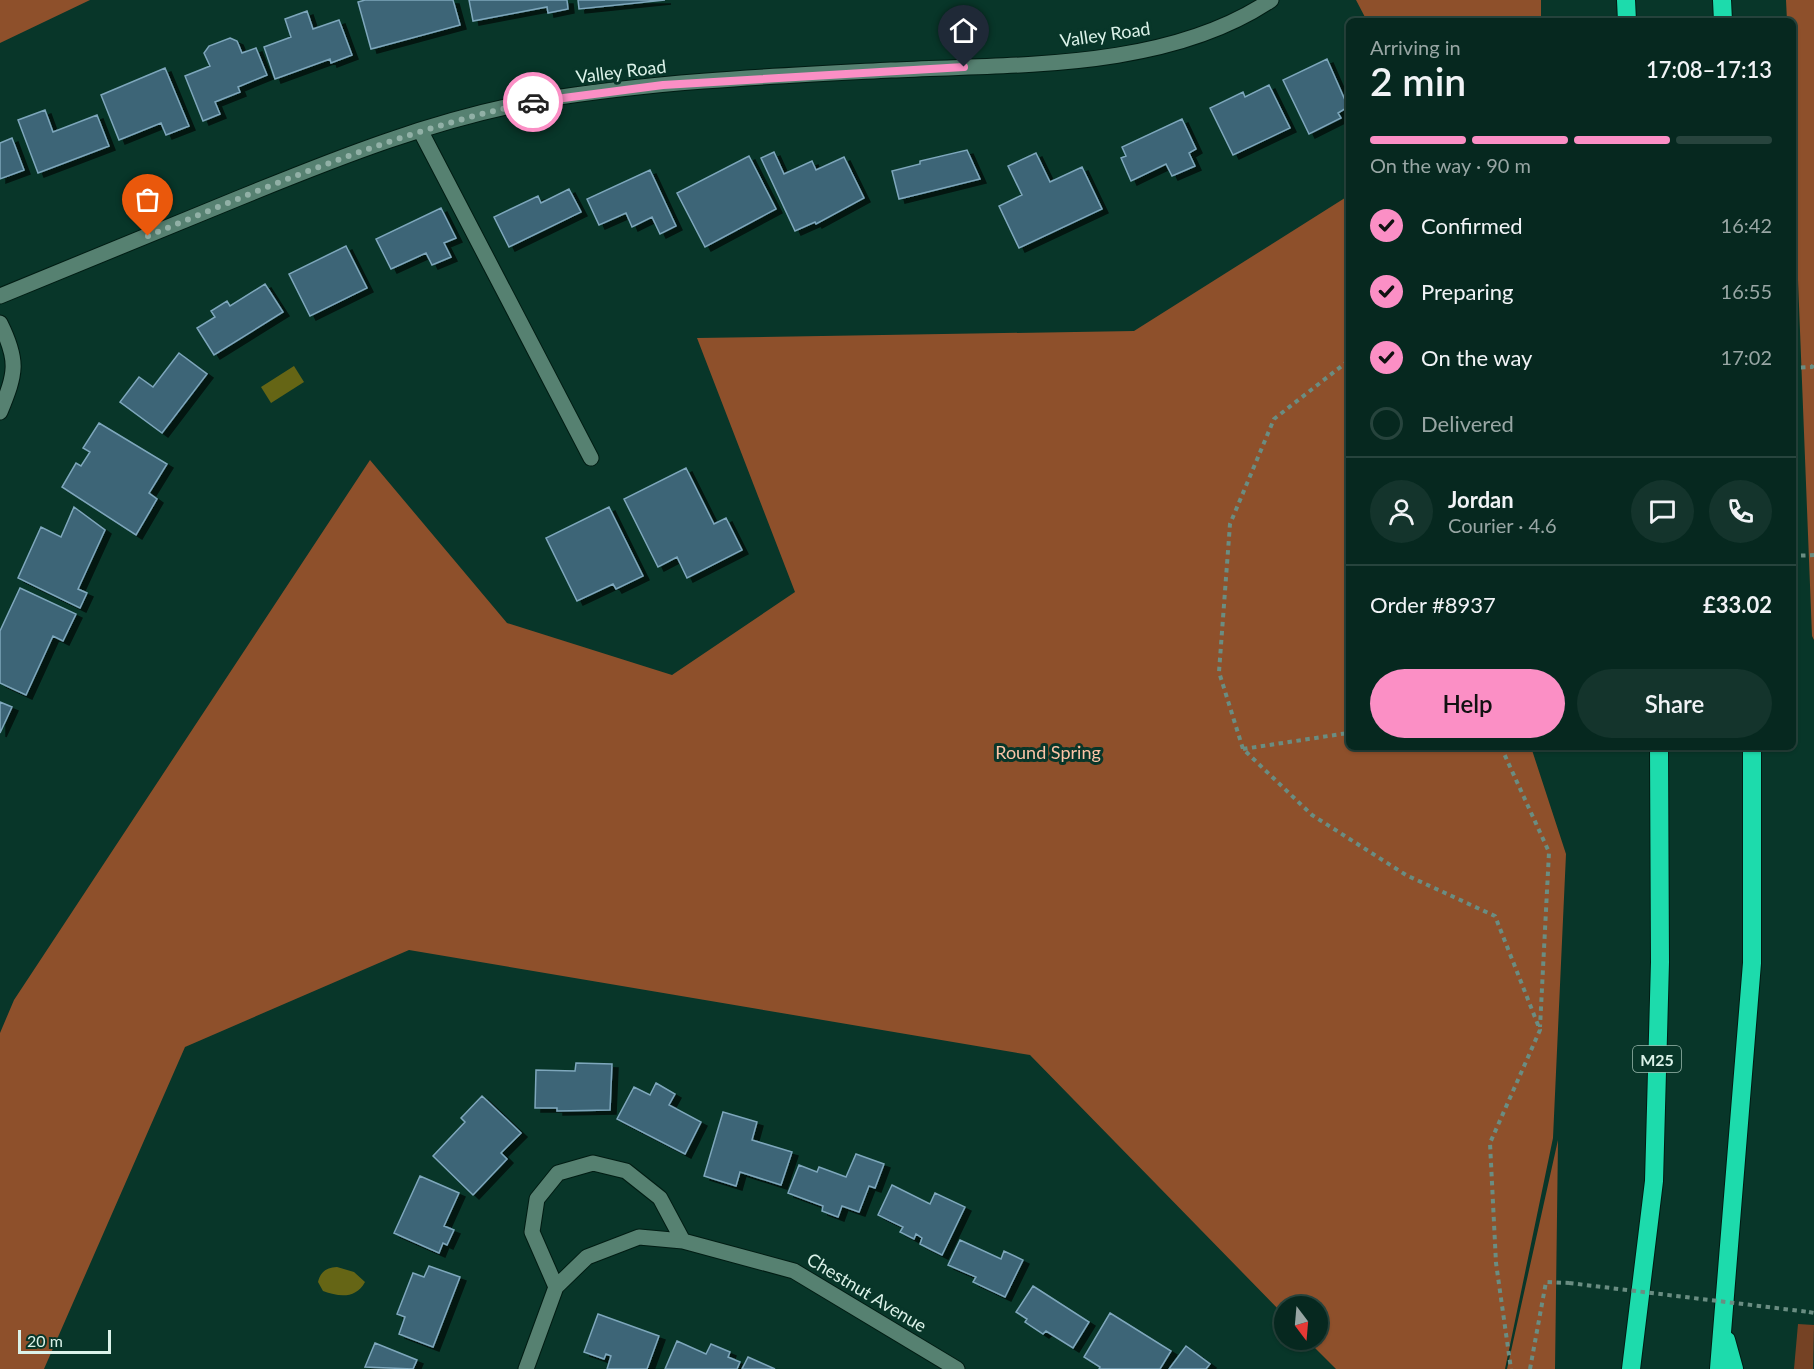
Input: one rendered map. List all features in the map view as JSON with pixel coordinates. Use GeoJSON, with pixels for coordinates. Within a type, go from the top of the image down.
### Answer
{"type":"FeatureCollection","features":[{"type":"Feature","properties":{"kind":"highway"},"geometry":{"type":"LineString","coordinates":[[1626,0],[1627,18]]}},
{"type":"Feature","properties":{"kind":"highway"},"geometry":{"type":"LineString","coordinates":[[1722,0],[1723,18]]}},
{"type":"Feature","properties":{"kind":"highway","name":"M25"},"geometry":{"type":"LineString","coordinates":[[1630,1369],[1654,1181],[1660,962],[1659,750]]}},
{"type":"Feature","properties":{"kind":"highway"},"geometry":{"type":"LineString","coordinates":[[1719,1369],[1724,1333],[1752,963],[1752,750]]}},
{"type":"Feature","properties":{"kind":"highway"},"geometry":{"type":"LineString","coordinates":[[1724,1333],[1734,1369]]}},
{"type":"Feature","properties":{"kind":"street","name":"Valley Road"},"geometry":{"type":"LineString","coordinates":[[0,296],[323,163],[480,112],[542,100],[663,85],[1023,64],[1137,53],[1224,27],[1271,0]]}},
{"type":"Feature","properties":{"kind":"street"},"geometry":{"type":"LineString","coordinates":[[420,130],[591,458]]}},
{"type":"Feature","properties":{"kind":"street"},"geometry":{"type":"LineString","coordinates":[[0,323],[11,345],[15,366],[12,382],[0,412]]}},
{"type":"Feature","properties":{"kind":"street"},"geometry":{"type":"LineString","coordinates":[[556,1287],[532,1232],[537,1199],[558,1173],[592,1163],[626,1171],[660,1198],[683,1240]]}},
{"type":"Feature","properties":{"kind":"street","name":"Chestnut Avenue"},"geometry":{"type":"LineString","coordinates":[[526,1369],[556,1287],[587,1257],[639,1237],[683,1240],[794,1270],[957,1369]]}},
{"type":"Feature","properties":{"kind":"path"},"geometry":{"type":"LineString","coordinates":[[1346,363],[1274,419],[1230,524],[1219,672],[1243,749],[1312,815],[1406,875],[1495,916],[1540,1030]]}},
{"type":"Feature","properties":{"kind":"path"},"geometry":{"type":"LineString","coordinates":[[1796,368],[1812,367],[1814,363]]}},
{"type":"Feature","properties":{"kind":"path"},"geometry":{"type":"LineString","coordinates":[[1796,555],[1814,555]]}},
{"type":"Feature","properties":{"kind":"path"},"geometry":{"type":"LineString","coordinates":[[1243,749],[1346,733]]}},
{"type":"Feature","properties":{"kind":"path"},"geometry":{"type":"LineString","coordinates":[[1502,750],[1549,852],[1540,1030],[1490,1143],[1496,1263],[1511,1369]]}},
{"type":"Feature","properties":{"kind":"path"},"geometry":{"type":"LineString","coordinates":[[1530,1369],[1546,1282],[1811,1313]]}},
{"type":"Feature","properties":{"kind":"shaded area"},"geometry":{"type":"Polygon","coordinates":[[[294,366],[304,382],[271,403],[261,387],[294,366]]]}},
{"type":"Feature","properties":{"kind":"shaded area"},"geometry":{"type":"Polygon","coordinates":[[[337,1267],[354,1272],[365,1282],[361,1288],[347,1295],[335,1295],[323,1291],[318,1282],[322,1273],[327,1269],[337,1267]]]}},
{"type":"Feature","properties":{"kind":"shaded area"},"geometry":{"type":"Polygon","coordinates":[[[1798,1324],[1814,1325],[1813,1369],[1794,1369],[1798,1324]]]}},
{"type":"Feature","properties":{"kind":"green space"},"geometry":{"type":"Polygon","coordinates":[[[0,0],[90,0],[0,43],[0,0]]]}},
{"type":"Feature","properties":{"kind":"green space"},"geometry":{"type":"Polygon","coordinates":[[[1356,0],[1541,0],[1541,18],[1365,18],[1356,0]]]}},
{"type":"Feature","properties":{"kind":"green space"},"geometry":{"type":"Polygon","coordinates":[[[1786,0],[1814,0],[1814,640],[1812,636],[1796,229],[1796,18],[1787,18],[1786,0]]]}},
{"type":"Feature","properties":{"kind":"green space","name":"Round Spring"},"geometry":{"type":"Polygon","coordinates":[[[1346,197],[1346,750],[1532,750],[1566,854],[1553,1138],[1505,1369],[1336,1369],[1317,1350],[1328,1350],[1328,1296],[1274,1296],[1274,1305],[1030,1055],[409,950],[185,1047],[44,1369],[0,1369],[0,1033],[14,1000],[370,460],[507,623],[672,675],[795,592],[697,338],[1134,331],[1346,197]]]}},
{"type":"Feature","properties":{"kind":"green space"},"geometry":{"type":"Polygon","coordinates":[[[1558,1140],[1555,1369],[1507,1369],[1558,1140]]]}},
{"type":"Feature","properties":{"kind":"building"},"geometry":{"type":"Polygon","coordinates":[[[365,0],[453,0],[460,25],[371,49],[358,2],[365,0]]]}},
{"type":"Feature","properties":{"kind":"building"},"geometry":{"type":"Polygon","coordinates":[[[469,0],[567,0],[568,9],[548,13],[547,7],[473,21],[469,0]]]}},
{"type":"Feature","properties":{"kind":"building"},"geometry":{"type":"Polygon","coordinates":[[[578,0],[665,0],[579,9],[578,0]]]}},
{"type":"Feature","properties":{"kind":"building"},"geometry":{"type":"Polygon","coordinates":[[[307,11],[313,29],[339,20],[352,55],[331,63],[330,59],[275,79],[264,47],[291,37],[285,19],[307,11]]]}},
{"type":"Feature","properties":{"kind":"building"},"geometry":{"type":"Polygon","coordinates":[[[230,38],[237,41],[242,53],[256,48],[267,75],[238,87],[240,92],[215,102],[220,114],[203,121],[185,76],[210,66],[204,53],[209,46],[230,38]]]}},
{"type":"Feature","properties":{"kind":"building"},"geometry":{"type":"Polygon","coordinates":[[[1327,59],[1346,102],[1346,108],[1338,113],[1341,118],[1309,134],[1283,80],[1327,59]]]}},
{"type":"Feature","properties":{"kind":"building"},"geometry":{"type":"Polygon","coordinates":[[[165,68],[189,126],[166,135],[161,123],[119,140],[101,95],[165,68]]]}},
{"type":"Feature","properties":{"kind":"building"},"geometry":{"type":"Polygon","coordinates":[[[1269,85],[1290,128],[1233,155],[1210,108],[1243,92],[1245,97],[1269,85]]]}},
{"type":"Feature","properties":{"kind":"building"},"geometry":{"type":"Polygon","coordinates":[[[45,110],[53,132],[97,115],[109,146],[38,173],[18,120],[45,110]]]}},
{"type":"Feature","properties":{"kind":"building"},"geometry":{"type":"Polygon","coordinates":[[[1182,119],[1196,149],[1189,153],[1195,166],[1172,176],[1166,164],[1131,181],[1121,158],[1126,156],[1122,147],[1182,119]]]}},
{"type":"Feature","properties":{"kind":"building"},"geometry":{"type":"Polygon","coordinates":[[[12,138],[24,170],[0,179],[0,143],[12,138]]]}},
{"type":"Feature","properties":{"kind":"building"},"geometry":{"type":"Polygon","coordinates":[[[967,150],[980,179],[899,199],[892,171],[920,164],[920,161],[967,150]]]}},
{"type":"Feature","properties":{"kind":"building"},"geometry":{"type":"Polygon","coordinates":[[[774,152],[784,174],[812,161],[816,170],[844,157],[864,198],[816,224],[815,222],[795,231],[761,158],[774,152]]]}},
{"type":"Feature","properties":{"kind":"building"},"geometry":{"type":"Polygon","coordinates":[[[1036,153],[1050,182],[1082,167],[1102,209],[1019,248],[999,206],[1022,195],[1008,166],[1036,153]]]}},
{"type":"Feature","properties":{"kind":"building"},"geometry":{"type":"Polygon","coordinates":[[[749,156],[776,209],[705,247],[677,193],[749,156]]]}},
{"type":"Feature","properties":{"kind":"building"},"geometry":{"type":"Polygon","coordinates":[[[650,170],[676,226],[660,234],[652,217],[632,227],[626,213],[599,225],[587,199],[650,170]]]}},
{"type":"Feature","properties":{"kind":"building"},"geometry":{"type":"Polygon","coordinates":[[[569,189],[581,212],[509,247],[494,217],[538,196],[541,203],[569,189]]]}},
{"type":"Feature","properties":{"kind":"building"},"geometry":{"type":"Polygon","coordinates":[[[441,208],[456,238],[444,243],[451,257],[432,265],[426,253],[391,269],[376,239],[441,208]]]}},
{"type":"Feature","properties":{"kind":"building"},"geometry":{"type":"Polygon","coordinates":[[[346,246],[367,288],[310,316],[289,274],[346,246]]]}},
{"type":"Feature","properties":{"kind":"building"},"geometry":{"type":"Polygon","coordinates":[[[265,284],[283,312],[214,355],[197,328],[215,317],[211,311],[227,301],[230,306],[265,284]]]}},
{"type":"Feature","properties":{"kind":"building"},"geometry":{"type":"Polygon","coordinates":[[[179,353],[207,374],[162,433],[120,402],[139,377],[153,387],[179,353]]]}},
{"type":"Feature","properties":{"kind":"building"},"geometry":{"type":"Polygon","coordinates":[[[99,423],[167,464],[149,493],[157,499],[136,535],[62,487],[76,463],[81,466],[90,452],[83,448],[99,423]]]}},
{"type":"Feature","properties":{"kind":"building"},"geometry":{"type":"Polygon","coordinates":[[[686,468],[714,524],[726,518],[742,550],[687,578],[677,557],[658,567],[624,499],[686,468]]]}},
{"type":"Feature","properties":{"kind":"building"},"geometry":{"type":"Polygon","coordinates":[[[74,507],[105,530],[78,589],[87,593],[80,608],[18,578],[41,527],[61,537],[74,507]]]}},
{"type":"Feature","properties":{"kind":"building"},"geometry":{"type":"Polygon","coordinates":[[[609,507],[643,576],[616,589],[613,584],[577,601],[546,538],[609,507]]]}},
{"type":"Feature","properties":{"kind":"building"},"geometry":{"type":"Polygon","coordinates":[[[20,588],[76,614],[63,641],[53,636],[26,695],[0,683],[0,631],[20,588]]]}},
{"type":"Feature","properties":{"kind":"building"},"geometry":{"type":"Polygon","coordinates":[[[0,702],[12,707],[0,733],[0,702]]]}},
{"type":"Feature","properties":{"kind":"building"},"geometry":{"type":"Polygon","coordinates":[[[576,1063],[612,1064],[610,1110],[557,1111],[557,1108],[535,1108],[536,1070],[575,1071],[576,1063]]]}},
{"type":"Feature","properties":{"kind":"building"},"geometry":{"type":"Polygon","coordinates":[[[656,1083],[675,1094],[669,1105],[701,1122],[685,1154],[617,1119],[634,1087],[650,1095],[656,1083]]]}},
{"type":"Feature","properties":{"kind":"building"},"geometry":{"type":"Polygon","coordinates":[[[482,1096],[521,1133],[501,1153],[507,1159],[473,1195],[433,1156],[465,1122],[461,1118],[482,1096]]]}},
{"type":"Feature","properties":{"kind":"building"},"geometry":{"type":"Polygon","coordinates":[[[723,1112],[757,1122],[752,1140],[792,1152],[781,1185],[740,1172],[736,1186],[704,1176],[723,1112]]]}},
{"type":"Feature","properties":{"kind":"building"},"geometry":{"type":"Polygon","coordinates":[[[856,1154],[884,1164],[875,1188],[869,1186],[859,1212],[842,1206],[838,1217],[822,1211],[823,1206],[788,1193],[799,1165],[817,1172],[819,1167],[846,1177],[856,1154]]]}},
{"type":"Feature","properties":{"kind":"building"},"geometry":{"type":"Polygon","coordinates":[[[420,1176],[459,1193],[444,1226],[454,1230],[447,1245],[443,1243],[439,1253],[394,1233],[420,1176]]]}},
{"type":"Feature","properties":{"kind":"building"},"geometry":{"type":"Polygon","coordinates":[[[892,1185],[930,1204],[935,1193],[965,1207],[942,1255],[920,1244],[922,1238],[916,1234],[914,1239],[900,1232],[903,1227],[878,1215],[892,1185]]]}},
{"type":"Feature","properties":{"kind":"building"},"geometry":{"type":"Polygon","coordinates":[[[960,1240],[1001,1259],[1004,1251],[1023,1260],[1005,1297],[973,1282],[976,1277],[948,1265],[960,1240]]]}},
{"type":"Feature","properties":{"kind":"building"},"geometry":{"type":"Polygon","coordinates":[[[429,1266],[460,1277],[433,1347],[399,1334],[405,1317],[397,1314],[413,1273],[424,1277],[429,1266]]]}},
{"type":"Feature","properties":{"kind":"building"},"geometry":{"type":"Polygon","coordinates":[[[1033,1286],[1089,1322],[1073,1348],[1046,1331],[1043,1334],[1025,1322],[1027,1319],[1016,1312],[1033,1286]]]}},
{"type":"Feature","properties":{"kind":"building"},"geometry":{"type":"Polygon","coordinates":[[[1110,1313],[1171,1351],[1160,1369],[1099,1369],[1100,1367],[1084,1357],[1110,1313]]]}},
{"type":"Feature","properties":{"kind":"building"},"geometry":{"type":"Polygon","coordinates":[[[598,1314],[659,1336],[647,1369],[607,1369],[611,1356],[606,1354],[604,1359],[584,1352],[598,1314]]]}},
{"type":"Feature","properties":{"kind":"building"},"geometry":{"type":"Polygon","coordinates":[[[677,1341],[706,1354],[711,1344],[730,1352],[728,1357],[740,1362],[737,1369],[665,1369],[677,1341]]]}},
{"type":"Feature","properties":{"kind":"building"},"geometry":{"type":"Polygon","coordinates":[[[375,1343],[417,1360],[413,1369],[365,1367],[375,1343]]]}},
{"type":"Feature","properties":{"kind":"building"},"geometry":{"type":"Polygon","coordinates":[[[1186,1346],[1210,1364],[1206,1369],[1169,1369],[1186,1346]]]}},
{"type":"Feature","properties":{"kind":"building"},"geometry":{"type":"Polygon","coordinates":[[[748,1357],[775,1369],[742,1369],[748,1357]]]}},
{"type":"Feature","properties":{"kind":"way so far"},"geometry":{"type":"LineString","coordinates":[[148,236],[323,163],[480,112],[533,102]]}},
{"type":"Feature","properties":{"kind":"route"},"geometry":{"type":"LineString","coordinates":[[533,102],[663,85],[964,67]]}}]}
